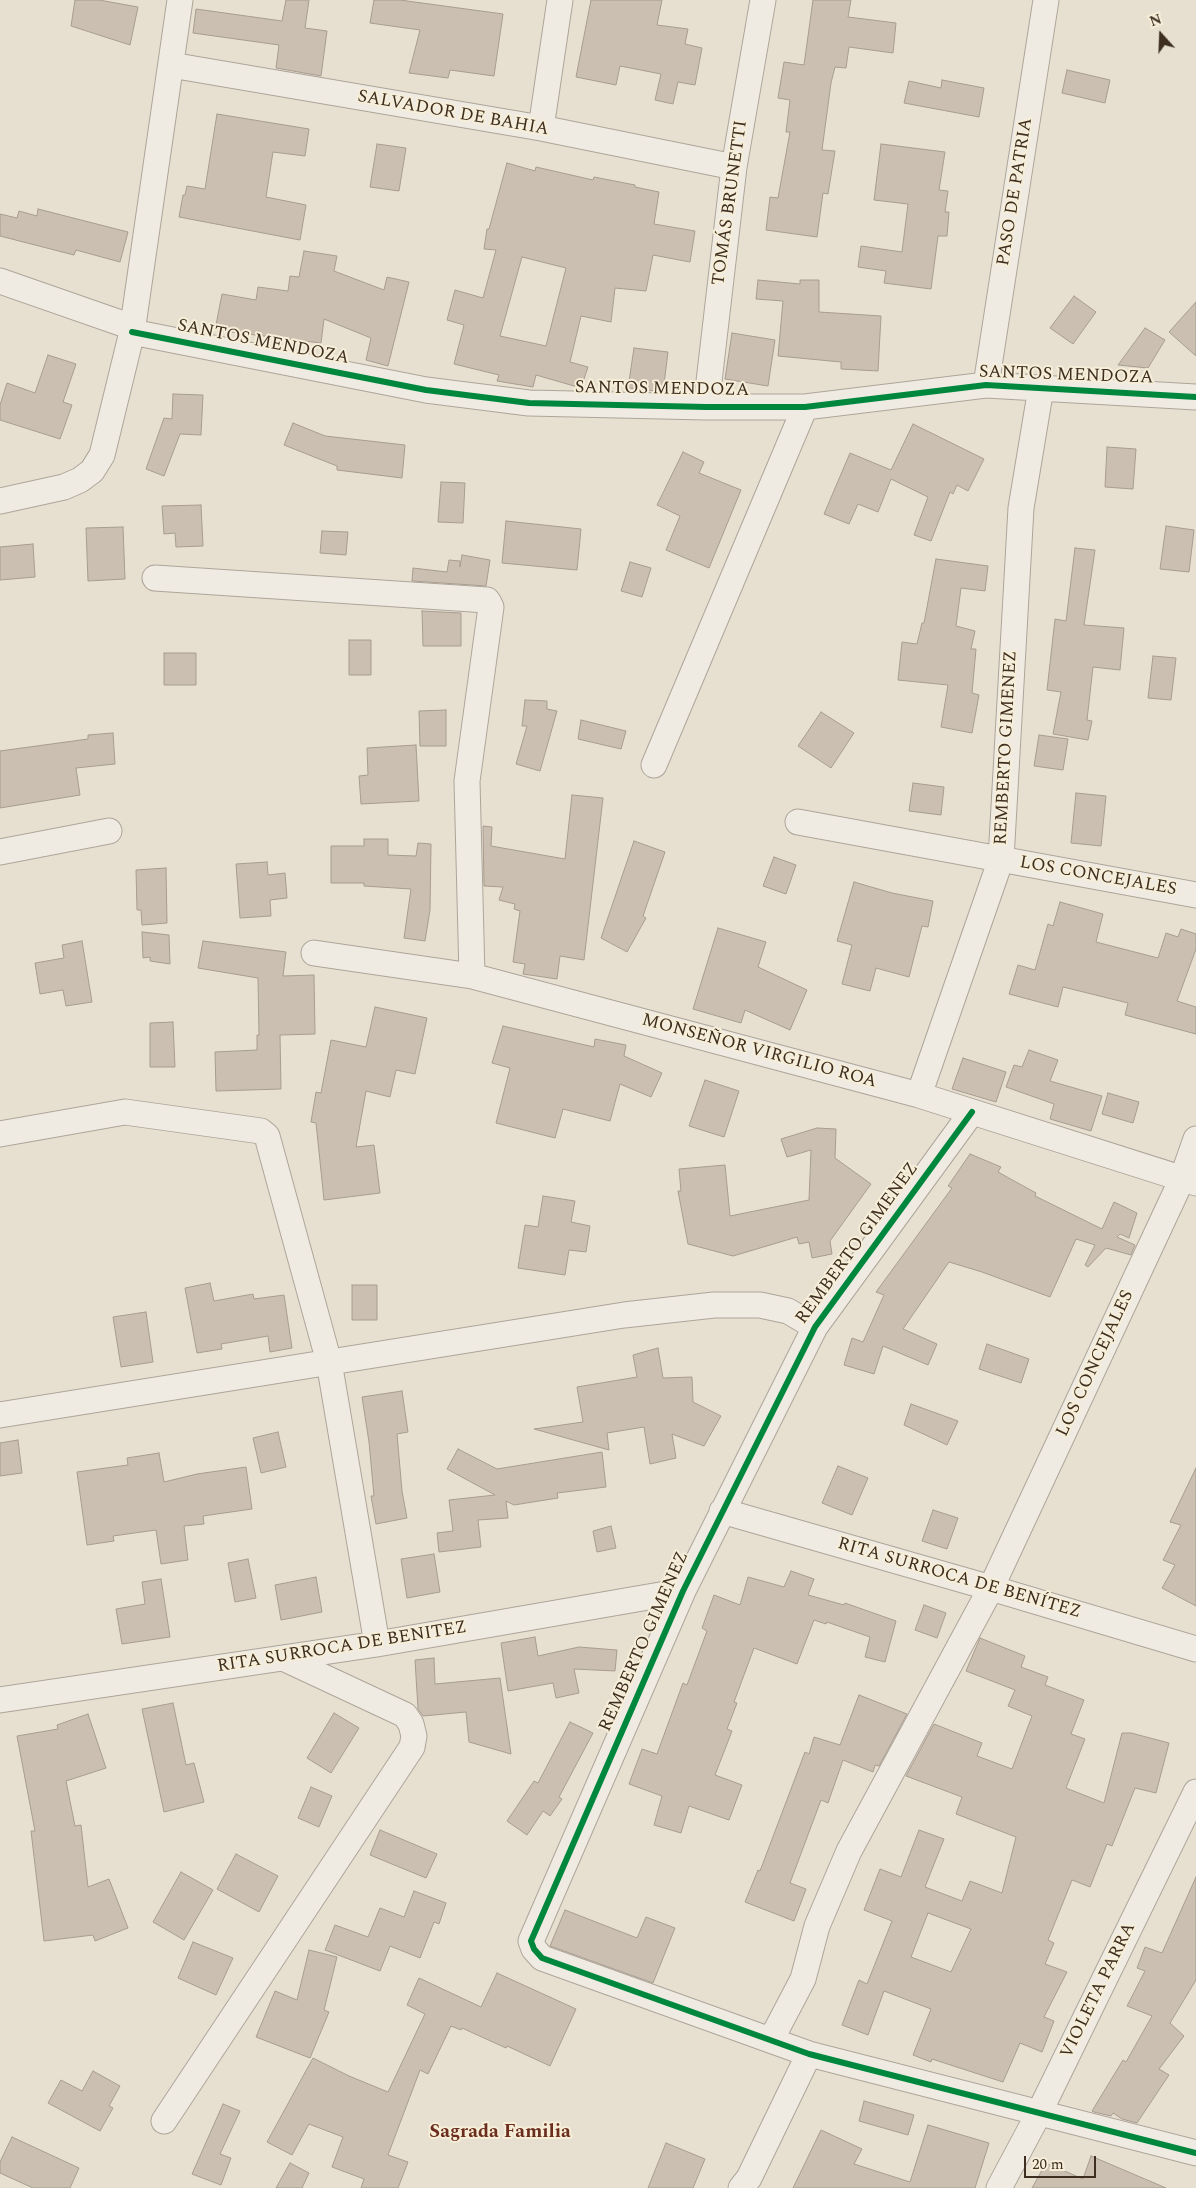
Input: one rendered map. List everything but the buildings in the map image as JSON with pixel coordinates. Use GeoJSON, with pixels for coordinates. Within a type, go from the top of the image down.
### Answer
{"type":"FeatureCollection","features":[{"type":"Feature","properties":{"kind":"street"},"geometry":{"type":"LineString","coordinates":[[0,501],[64,487],[80,480],[92,472],[102,456],[132,329],[180,0]]}},
{"type":"Feature","properties":{"kind":"street"},"geometry":{"type":"LineString","coordinates":[[541,128],[560,0]]}},
{"type":"Feature","properties":{"kind":"street","name":"TOMÁS BRUNETTI"},"geometry":{"type":"LineString","coordinates":[[706,407],[734,167],[763,0]]}},
{"type":"Feature","properties":{"kind":"street","name":"PASO DE PATRIA"},"geometry":{"type":"LineString","coordinates":[[986,385],[1046,0]]}},
{"type":"Feature","properties":{"kind":"street","name":"SALVADOR DE BAHIA"},"geometry":{"type":"LineString","coordinates":[[171,65],[541,128],[734,167]]}},
{"type":"Feature","properties":{"kind":"street","name":"SANTOS MENDOZA"},"geometry":{"type":"LineString","coordinates":[[0,281],[132,329],[426,390],[529,403],[805,407],[986,385],[1196,397]]}},
{"type":"Feature","properties":{"kind":"street","name":"REMBERTO GIMENEZ"},"geometry":{"type":"LineString","coordinates":[[919,1095],[1000,859],[1022,508],[1041,388]]}},
{"type":"Feature","properties":{"kind":"street"},"geometry":{"type":"LineString","coordinates":[[654,765],[805,407]]}},
{"type":"Feature","properties":{"kind":"street"},"geometry":{"type":"LineString","coordinates":[[155,578],[487,600],[491,607],[467,781],[472,976]]}},
{"type":"Feature","properties":{"kind":"street","name":"LOS CONCEJALES"},"geometry":{"type":"LineString","coordinates":[[798,822],[1196,895]]}},
{"type":"Feature","properties":{"kind":"street"},"geometry":{"type":"LineString","coordinates":[[0,852],[110,831]]}},
{"type":"Feature","properties":{"kind":"street","name":"MONSEÑOR VIRGILIO ROA"},"geometry":{"type":"LineString","coordinates":[[314,953],[472,976],[919,1095],[1189,1181]]}},
{"type":"Feature","properties":{"kind":"street"},"geometry":{"type":"LineString","coordinates":[[0,1134],[126,1112],[261,1131],[267,1136],[271,1142],[329,1362],[377,1644]]}},
{"type":"Feature","properties":{"kind":"street","name":"REMBERTO GIMENEZ"},"geometry":{"type":"LineString","coordinates":[[972,1112],[815,1327],[683,1591],[531,1941],[534,1949],[542,1958],[809,2054],[1196,2153]]}},
{"type":"Feature","properties":{"kind":"street","name":"LOS CONCEJALES"},"geometry":{"type":"LineString","coordinates":[[771,2040],[803,1979],[817,1926],[849,1851],[991,1588],[1189,1181],[1196,1139]]}},
{"type":"Feature","properties":{"kind":"street"},"geometry":{"type":"LineString","coordinates":[[0,1415],[624,1315],[714,1305],[760,1305],[788,1311],[815,1327]]}},
{"type":"Feature","properties":{"kind":"street","name":"RITA SURROCA DE BENÍTEZ"},"geometry":{"type":"LineString","coordinates":[[722,1511],[991,1588],[1196,1650]]}},
{"type":"Feature","properties":{"kind":"street","name":"RITA SURROCA DE BENITEZ"},"geometry":{"type":"LineString","coordinates":[[0,1700],[377,1644],[683,1591]]}},
{"type":"Feature","properties":{"kind":"street"},"geometry":{"type":"LineString","coordinates":[[164,2121],[412,1747],[414,1736],[411,1724],[405,1715],[283,1658]]}},
{"type":"Feature","properties":{"kind":"street","name":"VIOLETA PARRA"},"geometry":{"type":"LineString","coordinates":[[999,2188],[1039,2112],[1196,1792]]}},
{"type":"Feature","properties":{"kind":"street"},"geometry":{"type":"LineString","coordinates":[[742,2188],[749,2178],[809,2054]]}},
{"type":"Feature","properties":{"kind":"cycle path"},"geometry":{"type":"LineString","coordinates":[[132,332],[426,390],[529,403],[805,407],[986,385],[1196,397]]}},
{"type":"Feature","properties":{"kind":"cycle path"},"geometry":{"type":"LineString","coordinates":[[972,1112],[815,1327],[683,1591],[531,1941],[534,1949],[542,1958],[809,2054],[1196,2153]]}},
{"type":"Feature","properties":{"kind":"district","name":"Sagrada Familia"},"geometry":{"type":"Point","coordinates":[500,2133]}}]}
